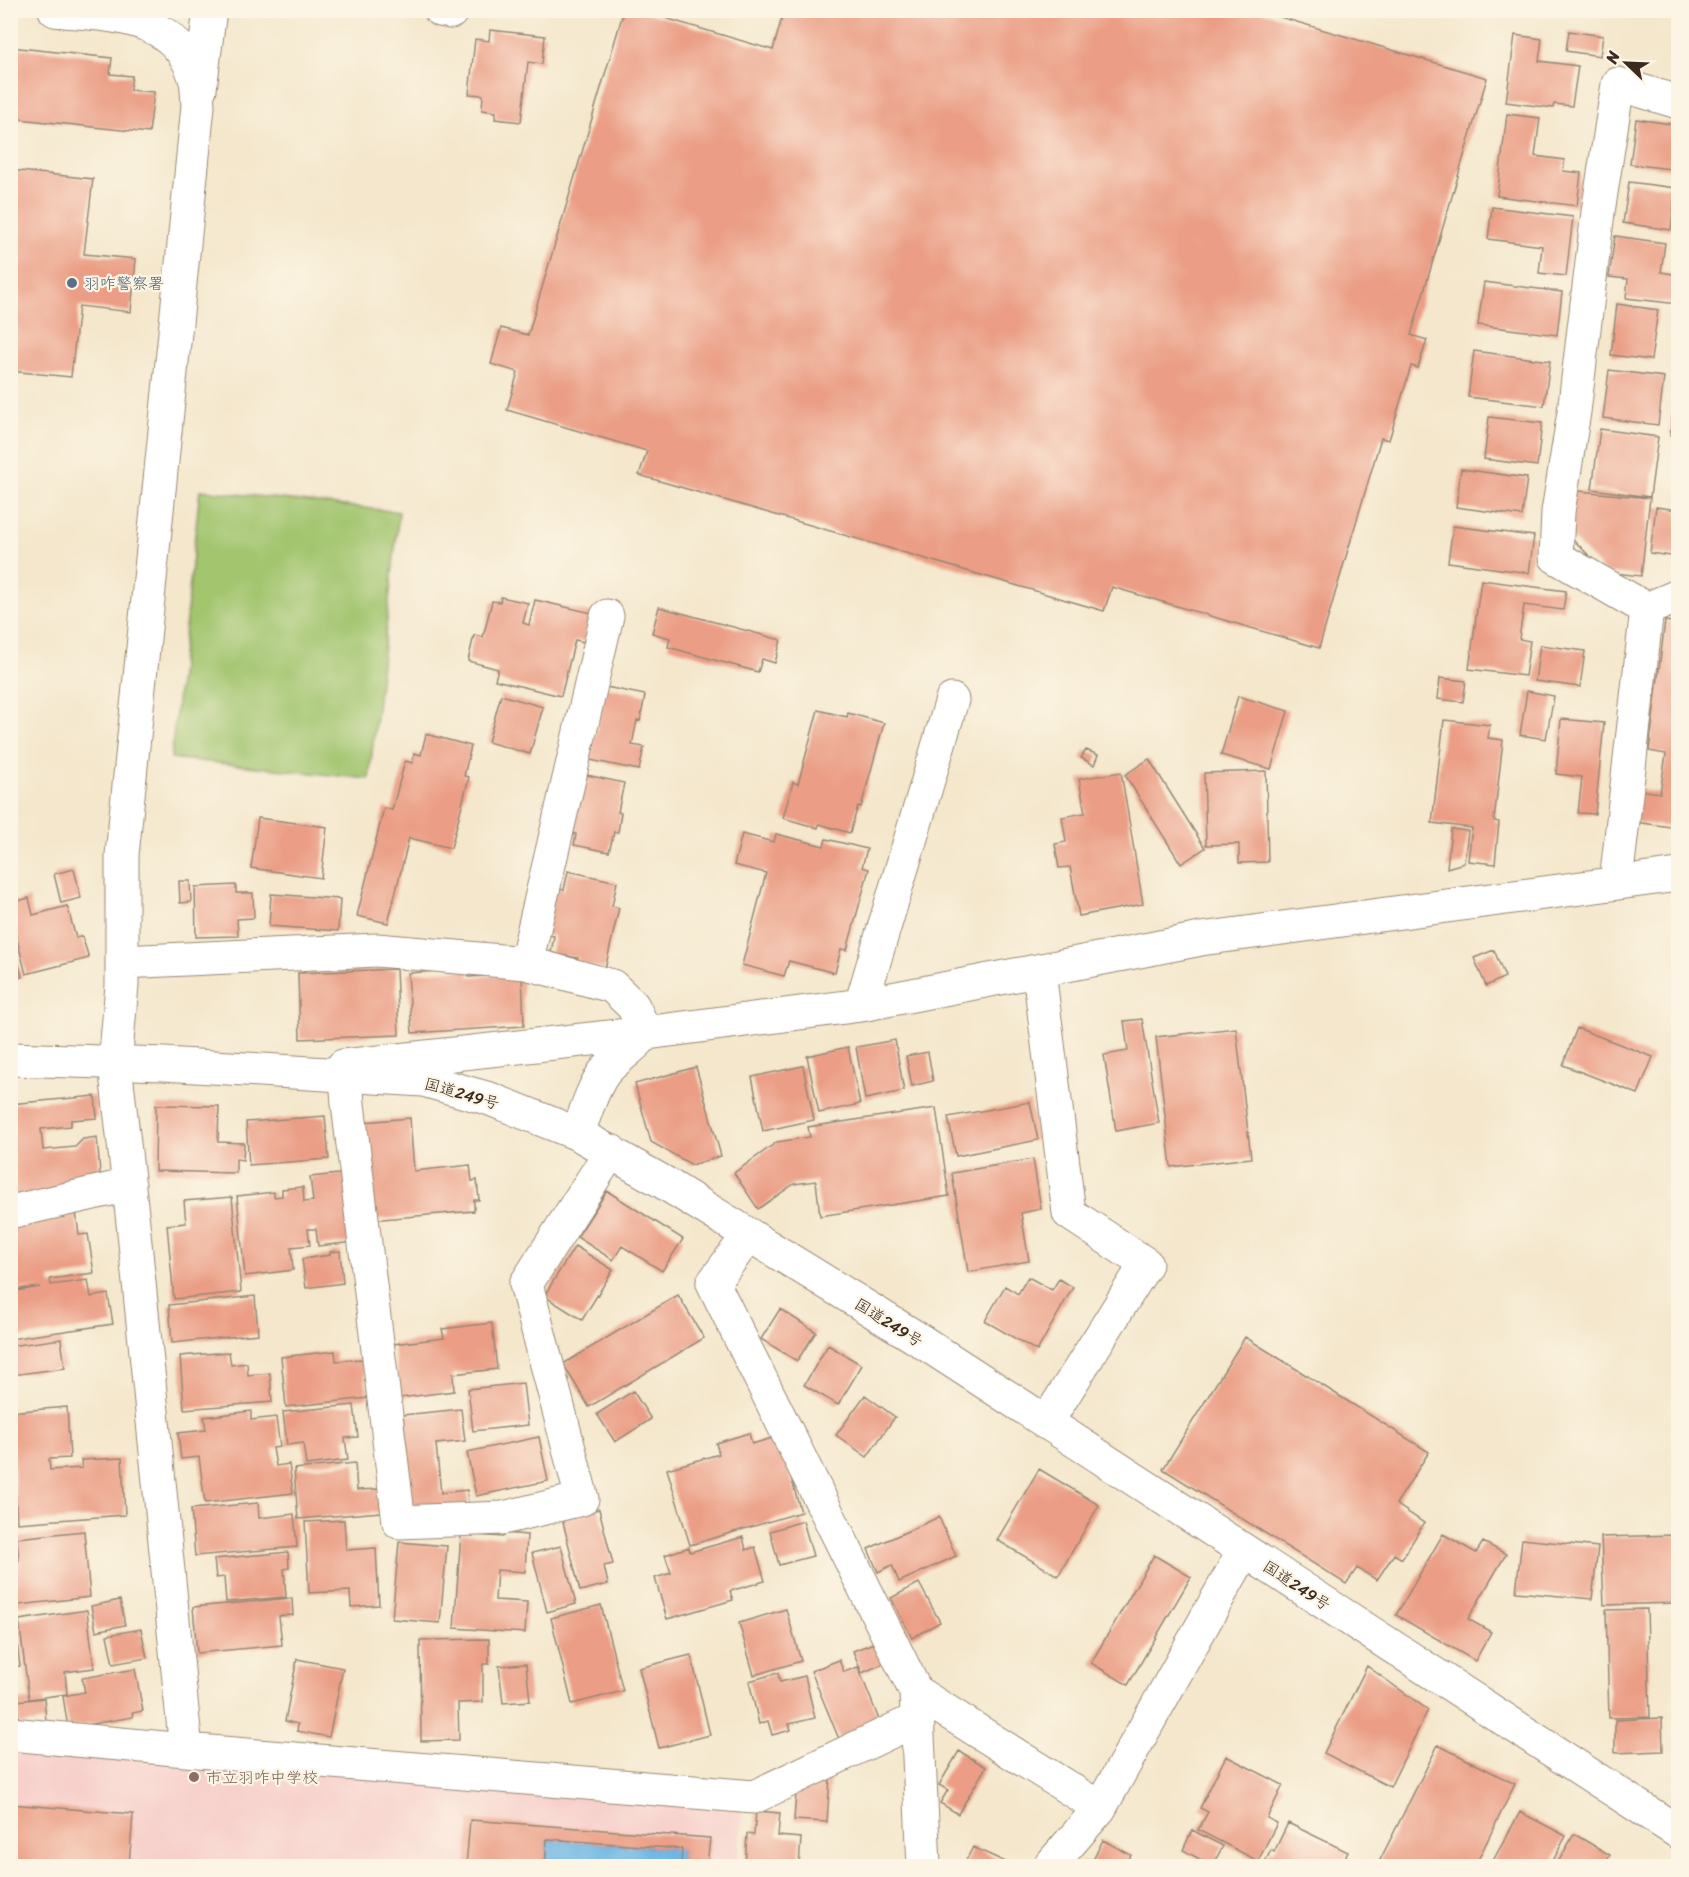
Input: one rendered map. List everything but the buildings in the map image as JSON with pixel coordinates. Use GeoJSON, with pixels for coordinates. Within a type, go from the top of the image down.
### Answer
{"type":"FeatureCollection","features":[{"type":"Feature","properties":{"kind":"main road"},"geometry":{"type":"LineString","coordinates":[[55,10],[125,17],[148,24],[166,33],[190,63],[196,81],[198,106]]}},
{"type":"Feature","properties":{"kind":"main road"},"geometry":{"type":"LineString","coordinates":[[186,1750],[115,1064],[122,962],[122,855],[198,106],[210,10]]}},
{"type":"Feature","properties":{"kind":"main road"},"geometry":{"type":"LineString","coordinates":[[1647,609],[1556,557],[1558,512],[1574,412],[1598,212],[1618,84],[1678,102]]}},
{"type":"Feature","properties":{"kind":"main road"},"geometry":{"type":"LineString","coordinates":[[1647,609],[1678,596]]}},
{"type":"Feature","properties":{"kind":"main road"},"geometry":{"type":"LineString","coordinates":[[1616,882],[1647,609]]}},
{"type":"Feature","properties":{"kind":"main road"},"geometry":{"type":"LineString","coordinates":[[526,963],[607,616]]}},
{"type":"Feature","properties":{"kind":"main road"},"geometry":{"type":"LineString","coordinates":[[861,1005],[952,700]]}},
{"type":"Feature","properties":{"kind":"main road"},"geometry":{"type":"LineString","coordinates":[[293,1072],[646,1033],[861,1005],[1201,939],[1678,875]]}},
{"type":"Feature","properties":{"kind":"main road"},"geometry":{"type":"LineString","coordinates":[[122,962],[376,950],[526,963],[612,986],[633,1006],[646,1033]]}},
{"type":"Feature","properties":{"kind":"main road"},"geometry":{"type":"LineString","coordinates":[[1039,971],[1069,1213],[1146,1264],[1046,1423]]}},
{"type":"Feature","properties":{"kind":"main road"},"geometry":{"type":"LineString","coordinates":[[579,1134],[586,1108],[606,1070],[646,1033]]}},
{"type":"Feature","properties":{"kind":"main road","name":"国道249号"},"geometry":{"type":"LineString","coordinates":[[10,1059],[164,1064],[423,1080],[490,1099],[579,1134],[611,1151],[915,1337],[1678,1832]]}},
{"type":"Feature","properties":{"kind":"main road"},"geometry":{"type":"LineString","coordinates":[[346,1076],[399,1522],[503,1518],[582,1499],[526,1284],[611,1151]]}},
{"type":"Feature","properties":{"kind":"main road"},"geometry":{"type":"LineString","coordinates":[[10,1212],[129,1185]]}},
{"type":"Feature","properties":{"kind":"main road"},"geometry":{"type":"LineString","coordinates":[[749,1235],[713,1283],[918,1705],[924,1866]]}},
{"type":"Feature","properties":{"kind":"main road"},"geometry":{"type":"LineString","coordinates":[[1050,1866],[1100,1808],[1244,1551]]}},
{"type":"Feature","properties":{"kind":"main road"},"geometry":{"type":"LineString","coordinates":[[10,1734],[754,1797],[918,1705]]}},
{"type":"Feature","properties":{"kind":"main road"},"geometry":{"type":"LineString","coordinates":[[918,1705],[1100,1808]]}},
{"type":"Feature","properties":{"kind":"shaded area","name":"市立羽咋中学校"},"geometry":{"type":"Polygon","coordinates":[[[10,1744],[743,1810],[738,1866],[11,1866],[10,1744]]]}},
{"type":"Feature","properties":{"kind":"green space"},"geometry":{"type":"Polygon","coordinates":[[[200,490],[399,512],[369,779],[171,758],[200,490]]]}},
{"type":"Feature","properties":{"kind":"water"},"geometry":{"type":"Polygon","coordinates":[[[547,1839],[682,1849],[681,1866],[545,1866],[547,1839]]]}},
{"type":"Feature","properties":{"kind":"place","name":"羽咋警察署"},"geometry":{"type":"Point","coordinates":[72,283]}},
{"type":"Feature","properties":{"kind":"place","name":"市立羽咋中学校"},"geometry":{"type":"Point","coordinates":[194,1777]}}]}
